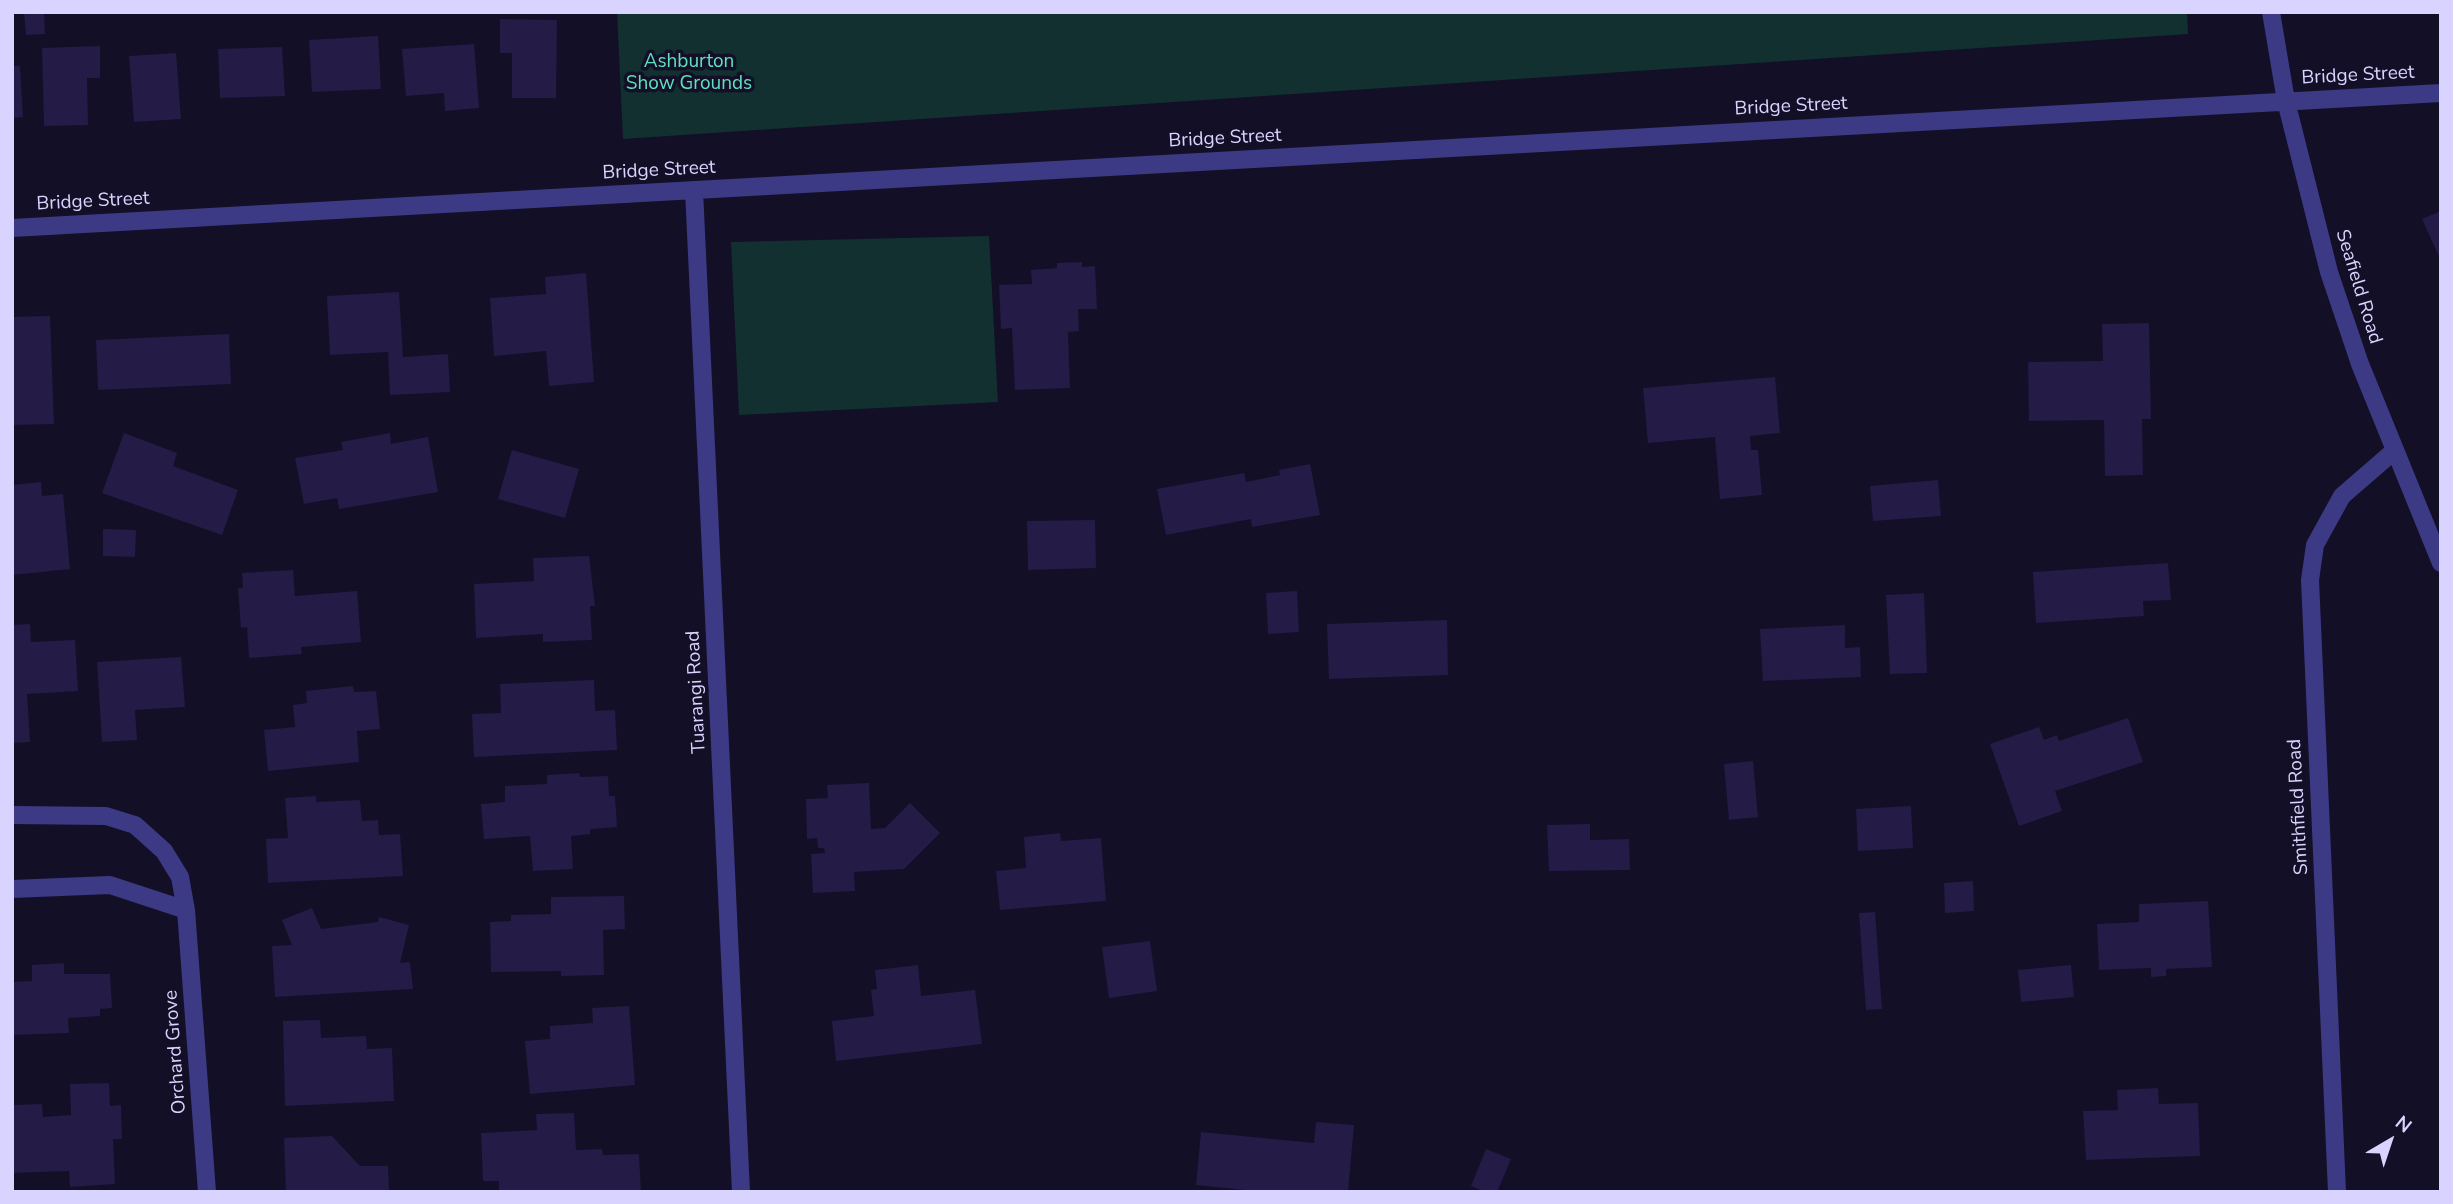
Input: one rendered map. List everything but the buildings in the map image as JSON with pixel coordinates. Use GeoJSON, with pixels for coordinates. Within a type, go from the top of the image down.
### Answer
{"type":"FeatureCollection","features":[{"type":"Feature","properties":{"kind":"street","name":"Seafield Road"},"geometry":{"type":"LineString","coordinates":[[2271,12],[2286,101],[2329,272],[2394,451],[2441,564]]}},
{"type":"Feature","properties":{"kind":"street","name":"Bridge Street"},"geometry":{"type":"LineString","coordinates":[[12,228],[2441,93]]}},
{"type":"Feature","properties":{"kind":"street","name":"Tuarangi Road"},"geometry":{"type":"LineString","coordinates":[[694,190],[741,1192]]}},
{"type":"Feature","properties":{"kind":"street","name":"Smithfield Road"},"geometry":{"type":"LineString","coordinates":[[2337,1192],[2309,580],[2315,545],[2343,496],[2394,451]]}},
{"type":"Feature","properties":{"kind":"street","name":"Orchard Grove"},"geometry":{"type":"LineString","coordinates":[[12,815],[106,816],[135,825],[164,851],[180,877],[186,909],[207,1192]]}},
{"type":"Feature","properties":{"kind":"street"},"geometry":{"type":"LineString","coordinates":[[12,889],[110,885],[186,909]]}},
{"type":"Feature","properties":{"kind":"green space","name":"Ashburton Show Grounds"},"geometry":{"type":"Polygon","coordinates":[[[617,12],[2187,12],[2188,34],[623,139],[617,12]]]}},
{"type":"Feature","properties":{"kind":"green space"},"geometry":{"type":"Polygon","coordinates":[[[989,236],[998,402],[739,415],[731,242],[989,236]]]}}]}
